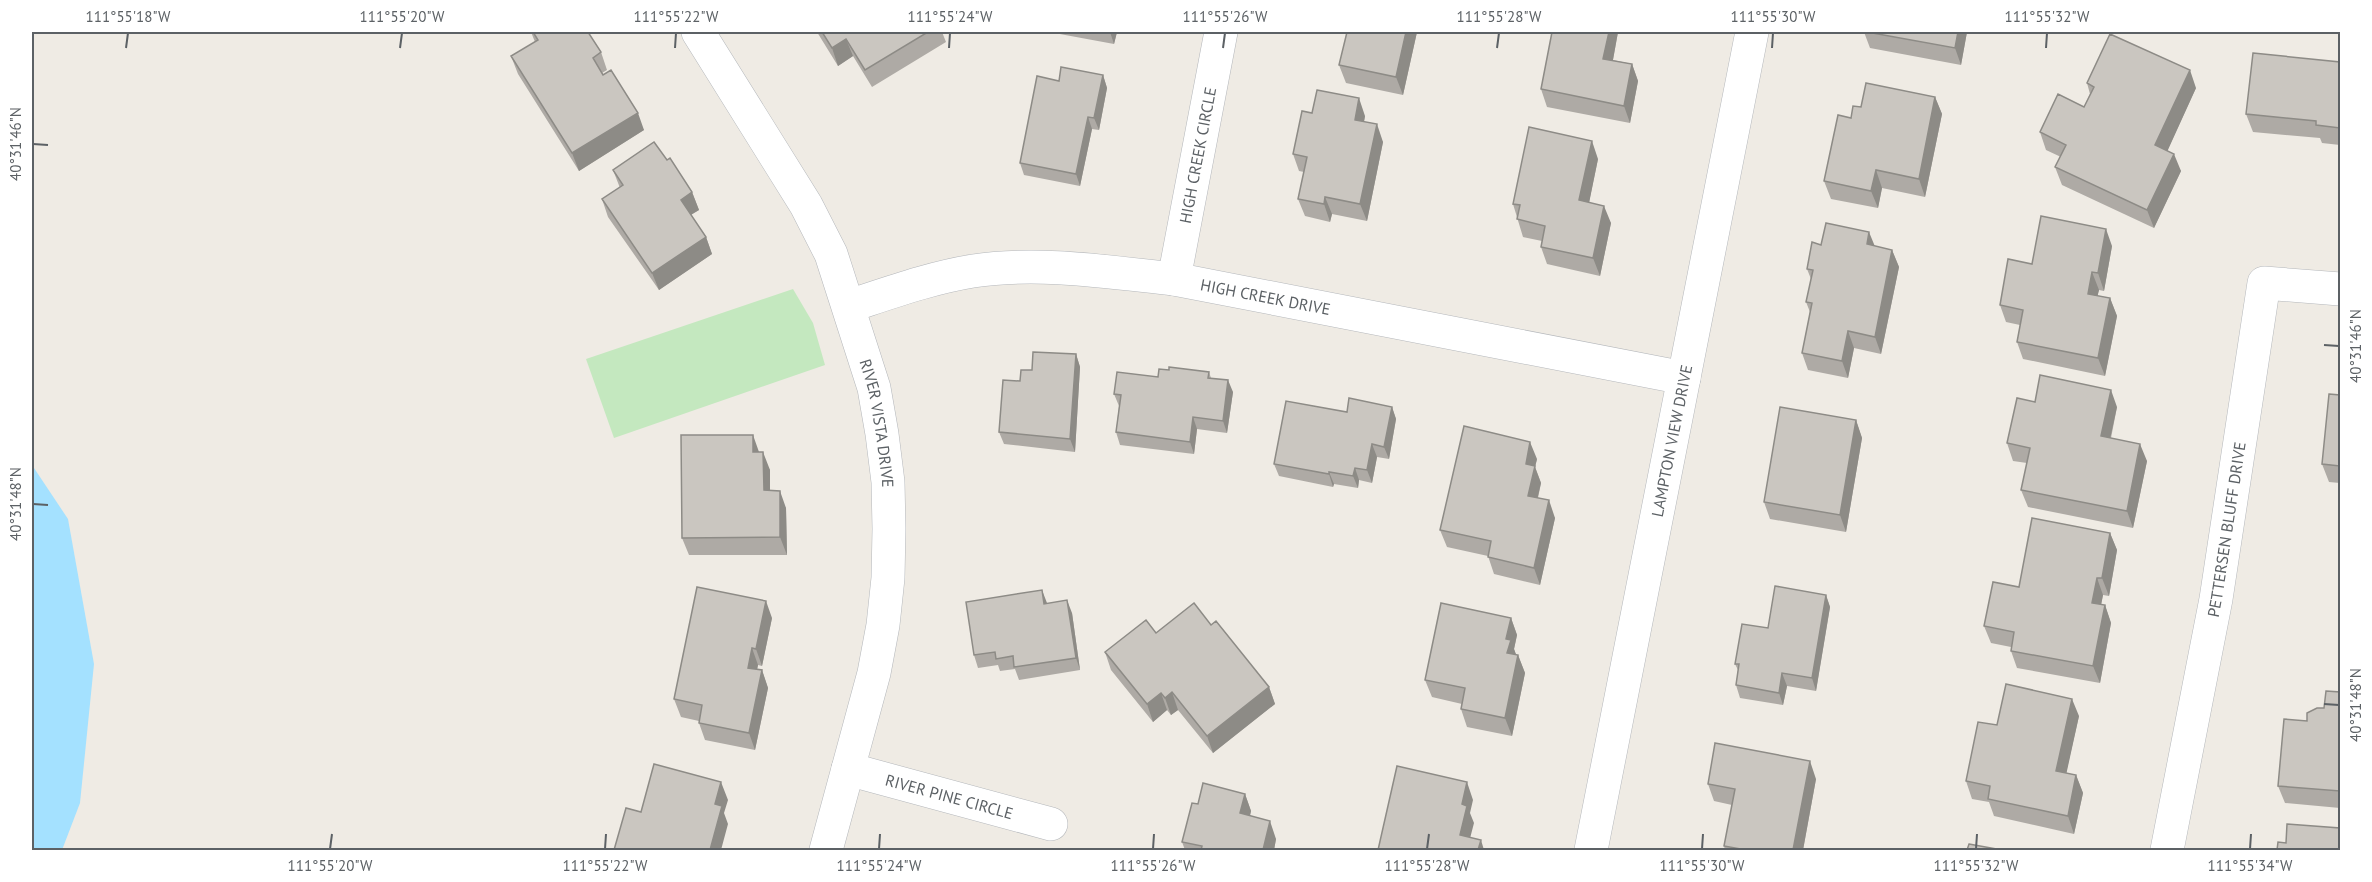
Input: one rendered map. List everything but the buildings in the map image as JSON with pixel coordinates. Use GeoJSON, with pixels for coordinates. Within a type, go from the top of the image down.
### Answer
{"type":"FeatureCollection","features":[{"type":"Feature","properties":{"kind":"street","name":"RIVER VISTA DRIVE"},"geometry":{"type":"LineString","coordinates":[[698,32],[806,205],[831,254],[874,388],[882,434],[888,482],[889,529],[888,578],[881,635],[874,673],[826,850]]}},
{"type":"Feature","properties":{"kind":"street","name":"HIGH CREEK CIRCLE"},"geometry":{"type":"LineString","coordinates":[[1174,279],[1221,32]]}},
{"type":"Feature","properties":{"kind":"street","name":"LAMPTON VIEW DRIVE"},"geometry":{"type":"LineString","coordinates":[[1591,850],[1752,32]]}},
{"type":"Feature","properties":{"kind":"street","name":"HIGH CREEK DRIVE"},"geometry":{"type":"LineString","coordinates":[[849,306],[912,285],[973,271],[1039,267],[1174,279],[1684,378]]}},
{"type":"Feature","properties":{"kind":"street","name":"PETTERSEN BLUFF DRIVE"},"geometry":{"type":"LineString","coordinates":[[2167,850],[2216,599],[2264,283],[2340,289]]}},
{"type":"Feature","properties":{"kind":"street","name":"RIVER PINE CIRCLE"},"geometry":{"type":"LineString","coordinates":[[848,769],[1051,824]]}},
{"type":"Feature","properties":{"kind":"green space"},"geometry":{"type":"Polygon","coordinates":[[[793,289],[813,323],[825,365],[614,438],[586,359],[793,289]]]}},
{"type":"Feature","properties":{"kind":"water"},"geometry":{"type":"Polygon","coordinates":[[[32,465],[68,519],[94,664],[80,803],[62,850],[32,850],[32,465]]]}}]}
